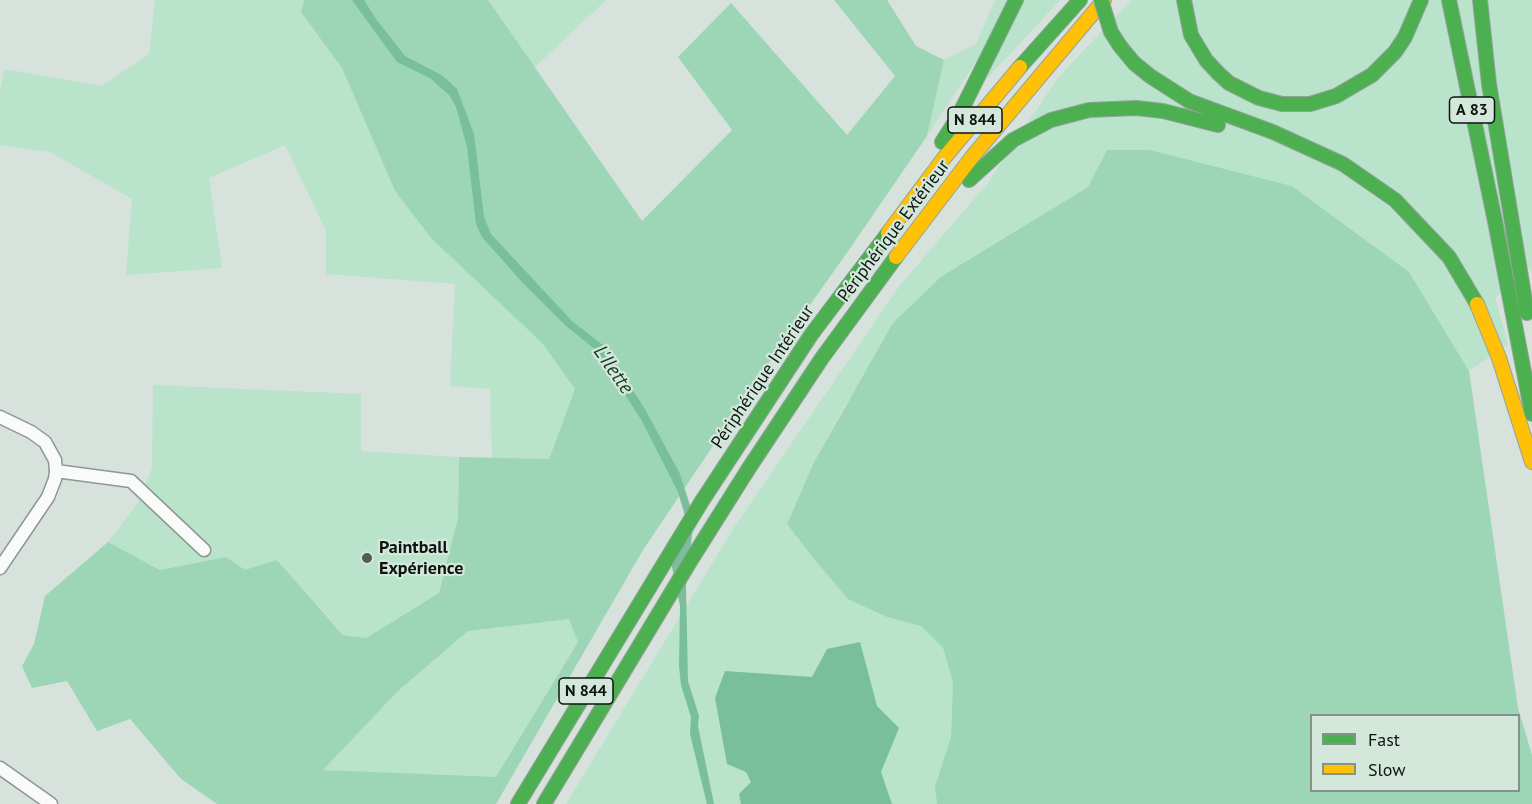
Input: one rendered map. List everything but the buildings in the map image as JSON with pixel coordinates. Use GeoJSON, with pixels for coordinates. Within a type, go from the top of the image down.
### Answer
{"type":"FeatureCollection","features":[{"type":"Feature","properties":{"kind":"highway"},"geometry":{"type":"LineString","coordinates":[[878,245],[881,222],[941,144],[958,117],[1016,0]]}},
{"type":"Feature","properties":{"kind":"highway","name":"Périphérique Intérieur"},"geometry":{"type":"LineString","coordinates":[[518,804],[702,501],[811,335],[985,107],[1080,0]]}},
{"type":"Feature","properties":{"kind":"highway"},"geometry":{"type":"LineString","coordinates":[[1103,0],[1111,32],[1134,63],[1150,76],[1189,100],[1273,132],[1343,164],[1395,200],[1430,234],[1454,265],[1478,306],[1512,396],[1532,462]]}},
{"type":"Feature","properties":{"kind":"highway","name":"Périphérique Extérieur"},"geometry":{"type":"LineString","coordinates":[[544,804],[719,514],[810,376],[921,222],[1008,112],[1103,0]]}},
{"type":"Feature","properties":{"kind":"highway"},"geometry":{"type":"LineString","coordinates":[[1184,0],[1191,35],[1206,60],[1229,83],[1259,98],[1282,104],[1310,104],[1336,96],[1372,75],[1395,52],[1405,37],[1421,0]]}},
{"type":"Feature","properties":{"kind":"highway","name":"A 83"},"geometry":{"type":"LineString","coordinates":[[1449,0],[1502,216]]}},
{"type":"Feature","properties":{"kind":"highway","name":"A 83"},"geometry":{"type":"LineString","coordinates":[[1459,0],[1502,216]]}},
{"type":"Feature","properties":{"kind":"highway"},"geometry":{"type":"LineString","coordinates":[[1480,0],[1502,216],[1532,414]]}},
{"type":"Feature","properties":{"kind":"highway"},"geometry":{"type":"LineString","coordinates":[[921,222],[944,211],[971,178],[1013,140],[1051,120],[1089,110],[1119,108],[1162,111],[1211,122],[1303,154],[1325,156]]}},
{"type":"Feature","properties":{"kind":"highway"},"geometry":{"type":"LineString","coordinates":[[1510,258],[1531,336]]}},
{"type":"Feature","properties":{"kind":"street"},"geometry":{"type":"LineString","coordinates":[[0,417],[39,437],[53,454],[56,471],[56,479],[48,497],[0,568]]}},
{"type":"Feature","properties":{"kind":"street"},"geometry":{"type":"LineString","coordinates":[[56,471],[131,481],[204,550]]}},
{"type":"Feature","properties":{"kind":"street"},"geometry":{"type":"LineString","coordinates":[[0,768],[51,804]]}},
{"type":"Feature","properties":{"kind":"shaded area"},"geometry":{"type":"Polygon","coordinates":[[[155,0],[304,0],[301,12],[342,68],[395,191],[431,238],[542,343],[575,389],[549,459],[492,458],[490,389],[450,386],[455,284],[326,274],[326,231],[285,145],[209,178],[222,268],[126,275],[132,199],[50,152],[0,145],[0,90],[5,69],[101,86],[149,54],[155,0]]]}},
{"type":"Feature","properties":{"kind":"shaded area"},"geometry":{"type":"Polygon","coordinates":[[[304,0],[488,0],[642,221],[732,130],[678,57],[731,3],[847,135],[895,76],[834,0],[887,0],[916,46],[944,60],[927,136],[764,370],[643,550],[496,804],[217,804],[181,779],[130,719],[97,731],[67,681],[32,688],[22,666],[34,644],[45,596],[108,542],[160,570],[226,557],[245,570],[277,560],[343,635],[366,638],[439,593],[458,518],[459,457],[549,459],[575,389],[542,343],[431,238],[395,191],[342,68],[301,12],[304,0]],[[569,619],[468,631],[398,691],[323,770],[496,777],[578,642],[569,619]]]}},
{"type":"Feature","properties":{"kind":"shaded area"},"geometry":{"type":"Polygon","coordinates":[[[488,0],[606,0],[534,68],[488,0]]]}},
{"type":"Feature","properties":{"kind":"shaded area"},"geometry":{"type":"Polygon","coordinates":[[[995,0],[1007,0],[981,54],[927,136],[944,60],[976,44],[995,0]]]}},
{"type":"Feature","properties":{"kind":"shaded area"},"geometry":{"type":"Polygon","coordinates":[[[1025,0],[1060,0],[985,81],[1025,0]]]}},
{"type":"Feature","properties":{"kind":"shaded area"},"geometry":{"type":"Polygon","coordinates":[[[1131,0],[1532,0],[1532,275],[1530,267],[1495,298],[1508,344],[1469,371],[1409,272],[1292,186],[1150,150],[1108,151],[1088,187],[942,276],[845,405],[814,462],[787,524],[887,617],[921,626],[943,648],[953,683],[951,737],[935,785],[937,804],[566,804],[735,526],[900,285],[987,184],[1057,79],[1131,0]]]}},
{"type":"Feature","properties":{"kind":"shaded area"},"geometry":{"type":"Polygon","coordinates":[[[1107,150],[1150,150],[1292,186],[1409,272],[1469,371],[1520,714],[1310,714],[1310,792],[1520,792],[1520,715],[1532,755],[1532,804],[937,804],[935,786],[951,737],[953,683],[943,648],[921,626],[887,617],[848,599],[787,524],[814,462],[893,323],[942,276],[1088,187],[1107,150]]]}},
{"type":"Feature","properties":{"kind":"shaded area"},"geometry":{"type":"Polygon","coordinates":[[[153,385],[361,394],[361,451],[459,457],[458,518],[439,593],[366,638],[344,635],[277,560],[245,571],[226,557],[160,570],[108,542],[138,503],[152,468],[153,385]]]}},
{"type":"Feature","properties":{"kind":"shaded area"},"geometry":{"type":"Polygon","coordinates":[[[570,618],[578,642],[496,778],[322,770],[398,691],[468,631],[570,618]]]}},
{"type":"Feature","properties":{"kind":"water","name":"L'Ilette"},"geometry":{"type":"Polygon","coordinates":[[[352,0],[364,0],[405,56],[443,76],[457,89],[474,134],[484,217],[491,234],[572,321],[604,346],[645,409],[680,474],[694,518],[686,586],[688,681],[699,716],[698,726],[714,804],[707,804],[690,734],[691,717],[681,685],[680,606],[669,552],[685,516],[678,492],[642,421],[597,351],[566,326],[482,237],[476,224],[467,147],[456,107],[450,96],[430,78],[397,62],[352,0]]]}},
{"type":"Feature","properties":{"kind":"water"},"geometry":{"type":"Polygon","coordinates":[[[860,642],[877,706],[899,728],[881,772],[892,804],[741,804],[739,794],[751,782],[746,772],[727,764],[715,698],[725,671],[812,677],[827,649],[860,642]]]}},
{"type":"Feature","properties":{"kind":"traffic: fast"},"geometry":{"type":"LineString","coordinates":[[942,142],[958,117],[1016,0]]}},
{"type":"Feature","properties":{"kind":"traffic: fast"},"geometry":{"type":"LineString","coordinates":[[1020,67],[1080,0]]}},
{"type":"Feature","properties":{"kind":"traffic: fast"},"geometry":{"type":"LineString","coordinates":[[1101,0],[1111,32],[1120,46]]}},
{"type":"Feature","properties":{"kind":"traffic: fast"},"geometry":{"type":"LineString","coordinates":[[1184,0],[1191,35],[1206,60],[1218,73],[1229,83],[1259,98],[1282,104],[1310,104],[1336,96],[1372,75],[1395,52],[1405,37],[1421,0]]}},
{"type":"Feature","properties":{"kind":"traffic: fast"},"geometry":{"type":"LineString","coordinates":[[1449,0],[1532,414]]}},
{"type":"Feature","properties":{"kind":"traffic: fast"},"geometry":{"type":"LineString","coordinates":[[1480,0],[1489,84],[1527,313]]}},
{"type":"Feature","properties":{"kind":"traffic: fast"},"geometry":{"type":"LineString","coordinates":[[1120,46],[1134,63],[1150,76],[1189,101],[1273,132],[1343,164],[1395,200],[1449,257],[1477,304]]}},
{"type":"Feature","properties":{"kind":"traffic: fast"},"geometry":{"type":"LineString","coordinates":[[969,180],[1013,140],[1051,120],[1089,110],[1136,108],[1163,111],[1218,125]]}},
{"type":"Feature","properties":{"kind":"traffic: fast"},"geometry":{"type":"LineString","coordinates":[[518,804],[702,501],[811,335],[888,233]]}},
{"type":"Feature","properties":{"kind":"traffic: fast"},"geometry":{"type":"LineString","coordinates":[[544,804],[749,468],[822,358],[896,257]]}},
{"type":"Feature","properties":{"kind":"traffic: slow"},"geometry":{"type":"LineString","coordinates":[[896,257],[972,157],[1104,0]]}},
{"type":"Feature","properties":{"kind":"traffic: slow"},"geometry":{"type":"LineString","coordinates":[[888,233],[944,158],[1020,67]]}},
{"type":"Feature","properties":{"kind":"traffic: slow"},"geometry":{"type":"LineString","coordinates":[[1477,304],[1499,358],[1532,462]]}},
{"type":"Feature","properties":{"kind":"place","name":"Paintball Expérience"},"geometry":{"type":"Point","coordinates":[367,558]}}]}
